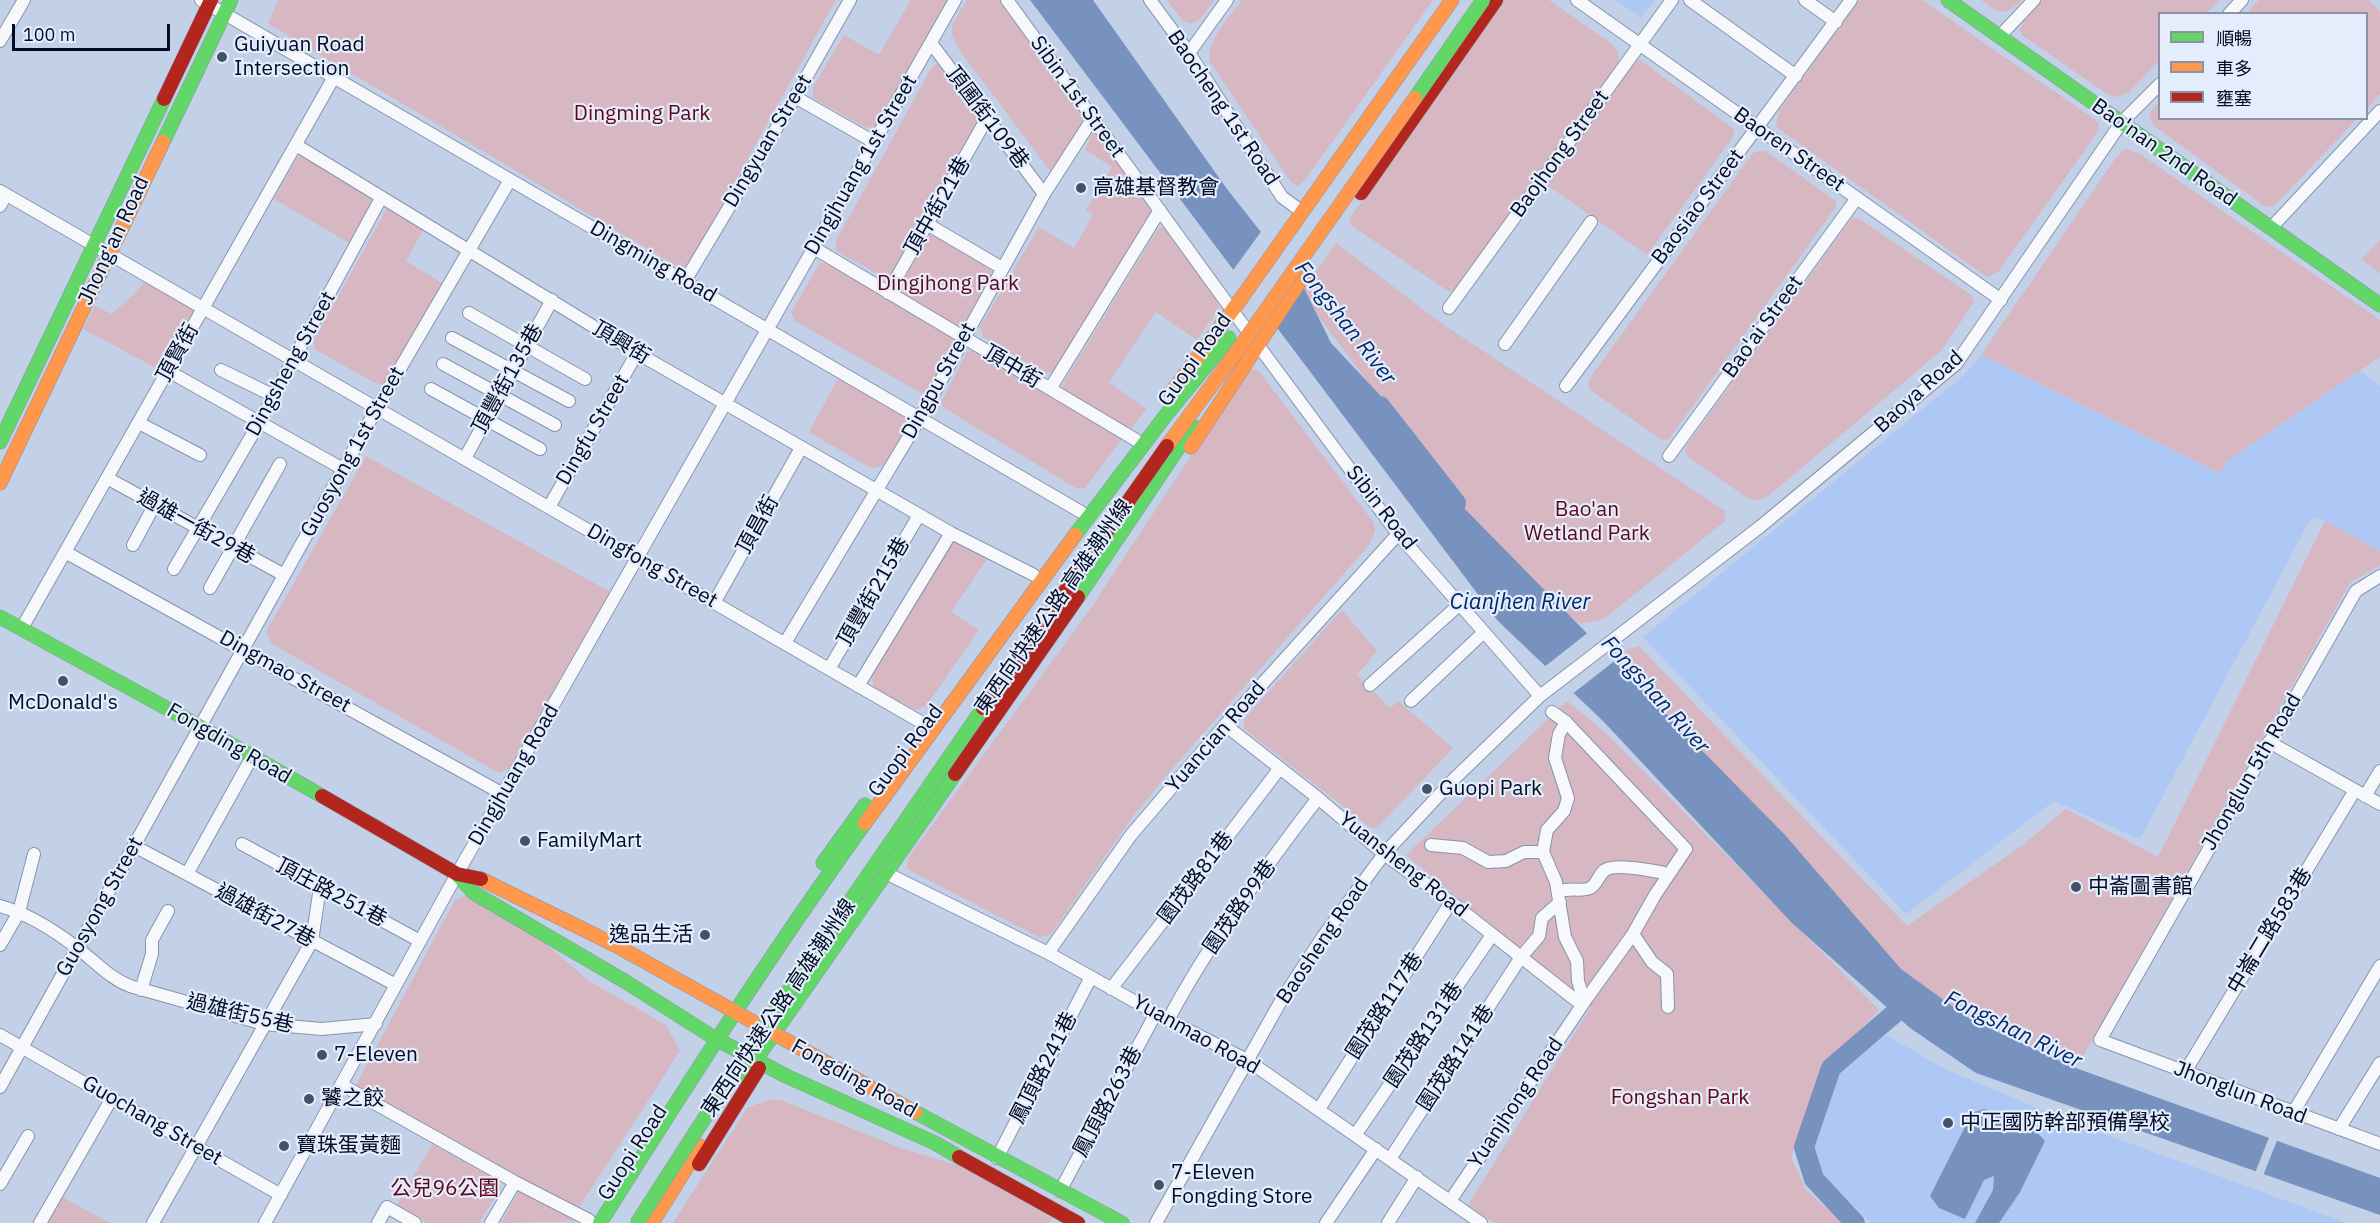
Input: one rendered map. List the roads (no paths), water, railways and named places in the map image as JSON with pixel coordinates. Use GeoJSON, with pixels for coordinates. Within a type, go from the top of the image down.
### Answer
{"type":"FeatureCollection","features":[{"type":"Feature","properties":{"kind":"main road"},"geometry":{"type":"LineString","coordinates":[[1301,212],[1377,109],[1452,0]]}},
{"type":"Feature","properties":{"kind":"main road","name":"東西向快速公路 高雄潮州線"},"geometry":{"type":"LineString","coordinates":[[637,1223],[758,1035],[1181,425],[1234,342],[1465,0]]}},
{"type":"Feature","properties":{"kind":"main road","name":"東西向快速公路 高雄潮州線"},"geometry":{"type":"LineString","coordinates":[[921,774],[1482,0]]}},
{"type":"Feature","properties":{"kind":"main road","name":"Guopi Road"},"geometry":{"type":"LineString","coordinates":[[776,1036],[1072,624],[1317,255],[1496,0]]}},
{"type":"Feature","properties":{"kind":"main road","name":"Bao'nan 2nd Road"},"geometry":{"type":"LineString","coordinates":[[1948,0],[2380,305]]}},
{"type":"Feature","properties":{"kind":"main road","name":"Jhong'an Road"},"geometry":{"type":"LineString","coordinates":[[0,442],[4,421],[94,245],[207,1]]}},
{"type":"Feature","properties":{"kind":"main road","name":"Jhong'an Road"},"geometry":{"type":"LineString","coordinates":[[0,483],[227,6]]}},
{"type":"Feature","properties":{"kind":"main road","name":"Guopi Road"},"geometry":{"type":"LineString","coordinates":[[730,1010],[842,835],[1245,293],[1301,212]]}},
{"type":"Feature","properties":{"kind":"main road"},"geometry":{"type":"LineString","coordinates":[[592,1222],[673,1105],[730,1010],[1088,516],[1166,415],[1234,342]]}},
{"type":"Feature","properties":{"kind":"main road"},"geometry":{"type":"LineString","coordinates":[[652,1223],[708,1133],[776,1036],[854,917],[1109,551],[1193,426],[1234,342]]}},
{"type":"Feature","properties":{"kind":"main road","name":"Fongding Road"},"geometry":{"type":"LineString","coordinates":[[0,617],[199,726],[457,874],[485,880],[615,945],[997,1158],[1122,1223]]}},
{"type":"Feature","properties":{"kind":"main road","name":"Fongding Road"},"geometry":{"type":"LineString","coordinates":[[457,874],[474,893],[626,982],[712,1037],[819,1091],[935,1143],[1078,1223]]}},
{"type":"Feature","properties":{"kind":"main road","name":"東西向快速公路 高雄潮州線"},"geometry":{"type":"LineString","coordinates":[[708,1086],[766,998]]}},
{"type":"Feature","properties":{"kind":"main road","name":"Guopi Road"},"geometry":{"type":"LineString","coordinates":[[592,1222],[712,1037]]}},
{"type":"Feature","properties":{"kind":"main road"},"geometry":{"type":"LineString","coordinates":[[663,1223],[759,1061]]}},
{"type":"Feature","properties":{"kind":"street"},"geometry":{"type":"LineString","coordinates":[[0,41],[23,0]]}},
{"type":"Feature","properties":{"kind":"street","name":"Dingyuan Street"},"geometry":{"type":"LineString","coordinates":[[685,281],[850,0]]}},
{"type":"Feature","properties":{"kind":"street","name":"Dingjhuang 1st Street"},"geometry":{"type":"LineString","coordinates":[[768,329],[955,0]]}},
{"type":"Feature","properties":{"kind":"street","name":"Sibin 1st Street"},"geometry":{"type":"LineString","coordinates":[[1007,0],[1232,310]]}},
{"type":"Feature","properties":{"kind":"street","name":"Baocheng 1st Road"},"geometry":{"type":"LineString","coordinates":[[1150,0],[1189,53],[1282,196],[1301,212]]}},
{"type":"Feature","properties":{"kind":"street"},"geometry":{"type":"LineString","coordinates":[[1189,53],[1227,0]]}},
{"type":"Feature","properties":{"kind":"street","name":"Baoren Street"},"geometry":{"type":"LineString","coordinates":[[1577,0],[2001,300]]}},
{"type":"Feature","properties":{"kind":"street","name":"Baojhong Street"},"geometry":{"type":"LineString","coordinates":[[1449,308],[1672,0]]}},
{"type":"Feature","properties":{"kind":"street"},"geometry":{"type":"LineString","coordinates":[[1690,0],[1796,76]]}},
{"type":"Feature","properties":{"kind":"street"},"geometry":{"type":"LineString","coordinates":[[1805,0],[1836,22]]}},
{"type":"Feature","properties":{"kind":"street","name":"Baosiao Street"},"geometry":{"type":"LineString","coordinates":[[1566,386],[1851,0]]}},
{"type":"Feature","properties":{"kind":"street"},"geometry":{"type":"LineString","coordinates":[[1999,37],[2034,0]]}},
{"type":"Feature","properties":{"kind":"street"},"geometry":{"type":"LineString","coordinates":[[2231,12],[2242,0]]}},
{"type":"Feature","properties":{"kind":"street","name":"Dingming Road"},"geometry":{"type":"LineString","coordinates":[[207,1],[227,6],[334,77],[1081,512]]}},
{"type":"Feature","properties":{"kind":"street","name":"頂圃街109巷"},"geometry":{"type":"LineString","coordinates":[[931,43],[1044,194]]}},
{"type":"Feature","properties":{"kind":"street","name":"頂賢街"},"geometry":{"type":"LineString","coordinates":[[22,628],[334,77]]}},
{"type":"Feature","properties":{"kind":"street","name":"Baoya Road"},"geometry":{"type":"LineString","coordinates":[[1540,696],[1761,526],[1956,364],[2121,123],[2158,86]]}},
{"type":"Feature","properties":{"kind":"street"},"geometry":{"type":"LineString","coordinates":[[795,97],[874,142]]}},
{"type":"Feature","properties":{"kind":"street"},"geometry":{"type":"LineString","coordinates":[[2271,228],[2380,111]]}},
{"type":"Feature","properties":{"kind":"street","name":"頂中街21巷"},"geometry":{"type":"LineString","coordinates":[[888,293],[987,118]]}},
{"type":"Feature","properties":{"kind":"street","name":"Dingpu Street"},"geometry":{"type":"LineString","coordinates":[[785,643],[920,418],[1044,194],[1093,118]]}},
{"type":"Feature","properties":{"kind":"street","name":"頂興街"},"geometry":{"type":"LineString","coordinates":[[296,145],[637,353],[951,533],[1034,575]]}},
{"type":"Feature","properties":{"kind":"street","name":"Guosyong 1st Street"},"geometry":{"type":"LineString","coordinates":[[199,726],[377,408],[510,180]]}},
{"type":"Feature","properties":{"kind":"street","name":"Dingfong Street"},"geometry":{"type":"LineString","coordinates":[[2,197],[94,245],[926,725]]}},
{"type":"Feature","properties":{"kind":"street","name":"Dingsheng Street"},"geometry":{"type":"LineString","coordinates":[[174,569],[259,423],[381,198]]}},
{"type":"Feature","properties":{"kind":"street","name":"Bao'ai Street"},"geometry":{"type":"LineString","coordinates":[[1669,456],[1857,198]]}},
{"type":"Feature","properties":{"kind":"street"},"geometry":{"type":"LineString","coordinates":[[1050,389],[1160,210]]}},
{"type":"Feature","properties":{"kind":"street"},"geometry":{"type":"LineString","coordinates":[[1505,344],[1591,222]]}},
{"type":"Feature","properties":{"kind":"street"},"geometry":{"type":"LineString","coordinates":[[927,224],[1002,267]]}},
{"type":"Feature","properties":{"kind":"street","name":"頂中街"},"geometry":{"type":"LineString","coordinates":[[814,248],[1136,440]]}},
{"type":"Feature","properties":{"kind":"street","name":"頂豐街135巷"},"geometry":{"type":"LineString","coordinates":[[465,459],[552,300]]}},
{"type":"Feature","properties":{"kind":"street","name":"Sibin Road"},"geometry":{"type":"LineString","coordinates":[[1232,310],[1398,534],[1540,696]]}},
{"type":"Feature","properties":{"kind":"street"},"geometry":{"type":"LineString","coordinates":[[469,313],[585,379]]}},
{"type":"Feature","properties":{"kind":"street","name":"Dingjhuang Road"},"geometry":{"type":"LineString","coordinates":[[265,1223],[457,874],[768,329]]}},
{"type":"Feature","properties":{"kind":"street"},"geometry":{"type":"LineString","coordinates":[[452,338],[569,401]]}},
{"type":"Feature","properties":{"kind":"street","name":"Dingfu Street"},"geometry":{"type":"LineString","coordinates":[[549,507],[637,353]]}},
{"type":"Feature","properties":{"kind":"street"},"geometry":{"type":"LineString","coordinates":[[443,364],[555,425]]}},
{"type":"Feature","properties":{"kind":"street"},"geometry":{"type":"LineString","coordinates":[[221,370],[274,396]]}},
{"type":"Feature","properties":{"kind":"street"},"geometry":{"type":"LineString","coordinates":[[168,371],[344,469]]}},
{"type":"Feature","properties":{"kind":"street"},"geometry":{"type":"LineString","coordinates":[[431,389],[540,449]]}},
{"type":"Feature","properties":{"kind":"street"},"geometry":{"type":"LineString","coordinates":[[139,423],[200,455]]}},
{"type":"Feature","properties":{"kind":"street","name":"頂昌街"},"geometry":{"type":"LineString","coordinates":[[714,603],[801,448]]}},
{"type":"Feature","properties":{"kind":"street"},"geometry":{"type":"LineString","coordinates":[[210,588],[280,464]]}},
{"type":"Feature","properties":{"kind":"street","name":"過雄一街29巷"},"geometry":{"type":"LineString","coordinates":[[107,478],[284,576]]}},
{"type":"Feature","properties":{"kind":"street"},"geometry":{"type":"LineString","coordinates":[[133,545],[155,504]]}},
{"type":"Feature","properties":{"kind":"street","name":"頂豐街215巷"},"geometry":{"type":"LineString","coordinates":[[830,669],[919,515]]}},
{"type":"Feature","properties":{"kind":"street"},"geometry":{"type":"LineString","coordinates":[[858,686],[951,533]]}},
{"type":"Feature","properties":{"kind":"street","name":"Yuancian Road"},"geometry":{"type":"LineString","coordinates":[[1048,953],[1131,835],[1225,724],[1398,534]]}},
{"type":"Feature","properties":{"kind":"street","name":"Dingmao Street"},"geometry":{"type":"LineString","coordinates":[[65,552],[243,648],[503,794]]}},
{"type":"Feature","properties":{"kind":"street","name":"Jhonglun 5th Road"},"geometry":{"type":"LineString","coordinates":[[2100,1040],[2356,591],[2380,576]]}},
{"type":"Feature","properties":{"kind":"street"},"geometry":{"type":"LineString","coordinates":[[1370,685],[1460,604]]}},
{"type":"Feature","properties":{"kind":"street"},"geometry":{"type":"LineString","coordinates":[[1411,701],[1484,632]]}},
{"type":"Feature","properties":{"kind":"street","name":"Baosheng Road"},"geometry":{"type":"LineString","coordinates":[[1156,1223],[1247,1060],[1302,968],[1384,854],[1453,780],[1540,696]]}},
{"type":"Feature","properties":{"kind":"street"},"geometry":{"type":"LineString","coordinates":[[1552,712],[1566,722],[1559,734],[1555,758],[1568,798],[1564,811],[1547,830],[1543,852],[1556,882],[1565,937],[1577,961],[1578,981],[1584,1002]]}},
{"type":"Feature","properties":{"kind":"street","name":"Yuanjhong Road"},"geometry":{"type":"LineString","coordinates":[[1450,1201],[1584,1002],[1633,934],[1686,849],[1566,722]]}},
{"type":"Feature","properties":{"kind":"street","name":"Yuansheng Road"},"geometry":{"type":"LineString","coordinates":[[1225,724],[1384,854],[1584,1002]]}},
{"type":"Feature","properties":{"kind":"street","name":"Guosyong Street"},"geometry":{"type":"LineString","coordinates":[[0,1087],[199,726]]}},
{"type":"Feature","properties":{"kind":"street"},"geometry":{"type":"LineString","coordinates":[[2269,742],[2380,804]]}},
{"type":"Feature","properties":{"kind":"street"},"geometry":{"type":"LineString","coordinates":[[187,874],[252,757]]}},
{"type":"Feature","properties":{"kind":"street","name":"園茂路81巷"},"geometry":{"type":"LineString","coordinates":[[1111,989],[1280,768]]}},
{"type":"Feature","properties":{"kind":"street","name":"中崙二路583巷"},"geometry":{"type":"LineString","coordinates":[[2185,1072],[2360,793],[2380,771]]}},
{"type":"Feature","properties":{"kind":"street","name":"園茂路99巷"},"geometry":{"type":"LineString","coordinates":[[1168,1020],[1186,986],[1235,910],[1318,798]]}},
{"type":"Feature","properties":{"kind":"street","name":"頂庄路251巷"},"geometry":{"type":"LineString","coordinates":[[242,844],[420,941]]}},
{"type":"Feature","properties":{"kind":"street","name":"過雄街27巷"},"geometry":{"type":"LineString","coordinates":[[134,846],[396,985]]}},
{"type":"Feature","properties":{"kind":"street"},"geometry":{"type":"LineString","coordinates":[[1431,846],[1463,848],[1488,862],[1506,861],[1524,852],[1543,852]]}},
{"type":"Feature","properties":{"kind":"street"},"geometry":{"type":"LineString","coordinates":[[0,945],[19,912],[34,854]]}},
{"type":"Feature","properties":{"kind":"street"},"geometry":{"type":"LineString","coordinates":[[1559,897],[1568,888],[1588,890],[1604,871],[1615,866],[1669,874]]}},
{"type":"Feature","properties":{"kind":"street","name":"Yuanmao Road"},"geometry":{"type":"LineString","coordinates":[[892,876],[1048,953],[1168,1020],[1247,1060],[1417,1177],[1450,1201],[1467,1219],[1481,1223]]}},
{"type":"Feature","properties":{"kind":"street"},"geometry":{"type":"LineString","coordinates":[[153,1223],[312,941],[320,887]]}},
{"type":"Feature","properties":{"kind":"street","name":"園茂路141巷"},"geometry":{"type":"LineString","coordinates":[[1390,1159],[1521,957],[1539,936],[1542,918],[1559,897]]}},
{"type":"Feature","properties":{"kind":"street","name":"園茂路117巷"},"geometry":{"type":"LineString","coordinates":[[1319,1109],[1451,903]]}},
{"type":"Feature","properties":{"kind":"street","name":"過雄街55巷"},"geometry":{"type":"LineString","coordinates":[[0,906],[30,916],[77,948],[113,978],[141,990],[264,1024],[322,1029],[376,1024]]}},
{"type":"Feature","properties":{"kind":"street"},"geometry":{"type":"LineString","coordinates":[[141,990],[152,954],[152,940],[168,911]]}},
{"type":"Feature","properties":{"kind":"street"},"geometry":{"type":"LineString","coordinates":[[1633,934],[1652,962],[1667,974],[1668,1007]]}},
{"type":"Feature","properties":{"kind":"street","name":"園茂路131巷"},"geometry":{"type":"LineString","coordinates":[[1356,1134],[1492,935]]}},
{"type":"Feature","properties":{"kind":"street"},"geometry":{"type":"LineString","coordinates":[[2293,1113],[2380,966]]}},
{"type":"Feature","properties":{"kind":"street","name":"鳳頂路241巷"},"geometry":{"type":"LineString","coordinates":[[997,1158],[1090,977]]}},
{"type":"Feature","properties":{"kind":"street","name":"鳳頂路263巷"},"geometry":{"type":"LineString","coordinates":[[1060,1191],[1156,1013]]}},
{"type":"Feature","properties":{"kind":"street","name":"Guochang Street"},"geometry":{"type":"LineString","coordinates":[[0,1035],[281,1195]]}},
{"type":"Feature","properties":{"kind":"street","name":"Jhonglun Road"},"geometry":{"type":"LineString","coordinates":[[2100,1040],[2380,1144]]}},
{"type":"Feature","properties":{"kind":"street"},"geometry":{"type":"LineString","coordinates":[[2339,1130],[2380,1063]]}},
{"type":"Feature","properties":{"kind":"street"},"geometry":{"type":"LineString","coordinates":[[342,1085],[515,1182],[592,1222]]}},
{"type":"Feature","properties":{"kind":"street"},"geometry":{"type":"LineString","coordinates":[[40,1223],[112,1098]]}},
{"type":"Feature","properties":{"kind":"street"},"geometry":{"type":"LineString","coordinates":[[0,1184],[28,1136]]}},
{"type":"Feature","properties":{"kind":"street"},"geometry":{"type":"LineString","coordinates":[[1326,1223],[1376,1149]]}},
{"type":"Feature","properties":{"kind":"street"},"geometry":{"type":"LineString","coordinates":[[1388,1223],[1417,1177]]}},
{"type":"Feature","properties":{"kind":"street"},"geometry":{"type":"LineString","coordinates":[[491,1223],[515,1182]]}},
{"type":"Feature","properties":{"kind":"street"},"geometry":{"type":"LineString","coordinates":[[378,1223],[387,1207],[415,1223]]}},
{"type":"Feature","properties":{"kind":"water","name":"Cianjhen River"},"geometry":{"type":"Polygon","coordinates":[[[1030,0],[1093,0],[1227,189],[1302,284],[1331,343],[1379,394],[1411,454],[1785,835],[1901,969],[1970,1019],[2073,1067],[2380,1178],[2380,1215],[1976,1073],[1910,1028],[1792,923],[1604,722],[1498,621],[1030,0]]]}},
{"type":"Feature","properties":{"kind":"water"},"geometry":{"type":"Polygon","coordinates":[[[1984,1109],[2025,1125],[2045,1141],[2020,1192],[1999,1223],[1975,1223],[1993,1190],[1994,1176],[1984,1180],[1965,1219],[1939,1208],[1930,1196],[1972,1113],[1984,1109]]]}},
{"type":"Feature","properties":{"kind":"waterway","name":"Fongshan River"},"geometry":{"type":"LineString","coordinates":[[1380,406],[1456,503]]}},
{"type":"Feature","properties":{"kind":"waterway"},"geometry":{"type":"LineString","coordinates":[[1855,1223],[1814,1179],[1804,1147],[1831,1068],[1910,1000]]}},
{"type":"Feature","properties":{"kind":"place","name":"Guiyuan Road Intersection"},"geometry":{"type":"Point","coordinates":[222,57]}},
{"type":"Feature","properties":{"kind":"place","name":"高雄基督教會"},"geometry":{"type":"Point","coordinates":[1081,188]}},
{"type":"Feature","properties":{"kind":"place","name":"McDonald's"},"geometry":{"type":"Point","coordinates":[63,681]}},
{"type":"Feature","properties":{"kind":"place","name":"Guopi Park"},"geometry":{"type":"Point","coordinates":[1427,789]}},
{"type":"Feature","properties":{"kind":"place","name":"FamilyMart"},"geometry":{"type":"Point","coordinates":[525,841]}},
{"type":"Feature","properties":{"kind":"place","name":"中崙圖書館"},"geometry":{"type":"Point","coordinates":[2076,887]}},
{"type":"Feature","properties":{"kind":"place","name":"逸品生活"},"geometry":{"type":"Point","coordinates":[705,935]}},
{"type":"Feature","properties":{"kind":"place","name":"7-Eleven"},"geometry":{"type":"Point","coordinates":[322,1055]}},
{"type":"Feature","properties":{"kind":"place","name":"饕之餃"},"geometry":{"type":"Point","coordinates":[309,1099]}},
{"type":"Feature","properties":{"kind":"place","name":"中正國防幹部預備學校"},"geometry":{"type":"Point","coordinates":[1948,1123]}},
{"type":"Feature","properties":{"kind":"place","name":"寶珠蛋黃麵"},"geometry":{"type":"Point","coordinates":[284,1146]}},
{"type":"Feature","properties":{"kind":"place","name":"7-Eleven Fongding Store"},"geometry":{"type":"Point","coordinates":[1159,1185]}},
{"type":"Feature","properties":{"kind":"park label","name":"Dingming Park"},"geometry":{"type":"Point","coordinates":[642,114]}},
{"type":"Feature","properties":{"kind":"park label","name":"Dingjhong Park"},"geometry":{"type":"Point","coordinates":[948,284]}},
{"type":"Feature","properties":{"kind":"park label","name":"Bao'an Wetland Park"},"geometry":{"type":"Point","coordinates":[1587,522]}},
{"type":"Feature","properties":{"kind":"park label","name":"Fongshan Park"},"geometry":{"type":"Point","coordinates":[1680,1098]}},
{"type":"Feature","properties":{"kind":"park label","name":"公兒96公園"},"geometry":{"type":"Point","coordinates":[445,1189]}}]}
